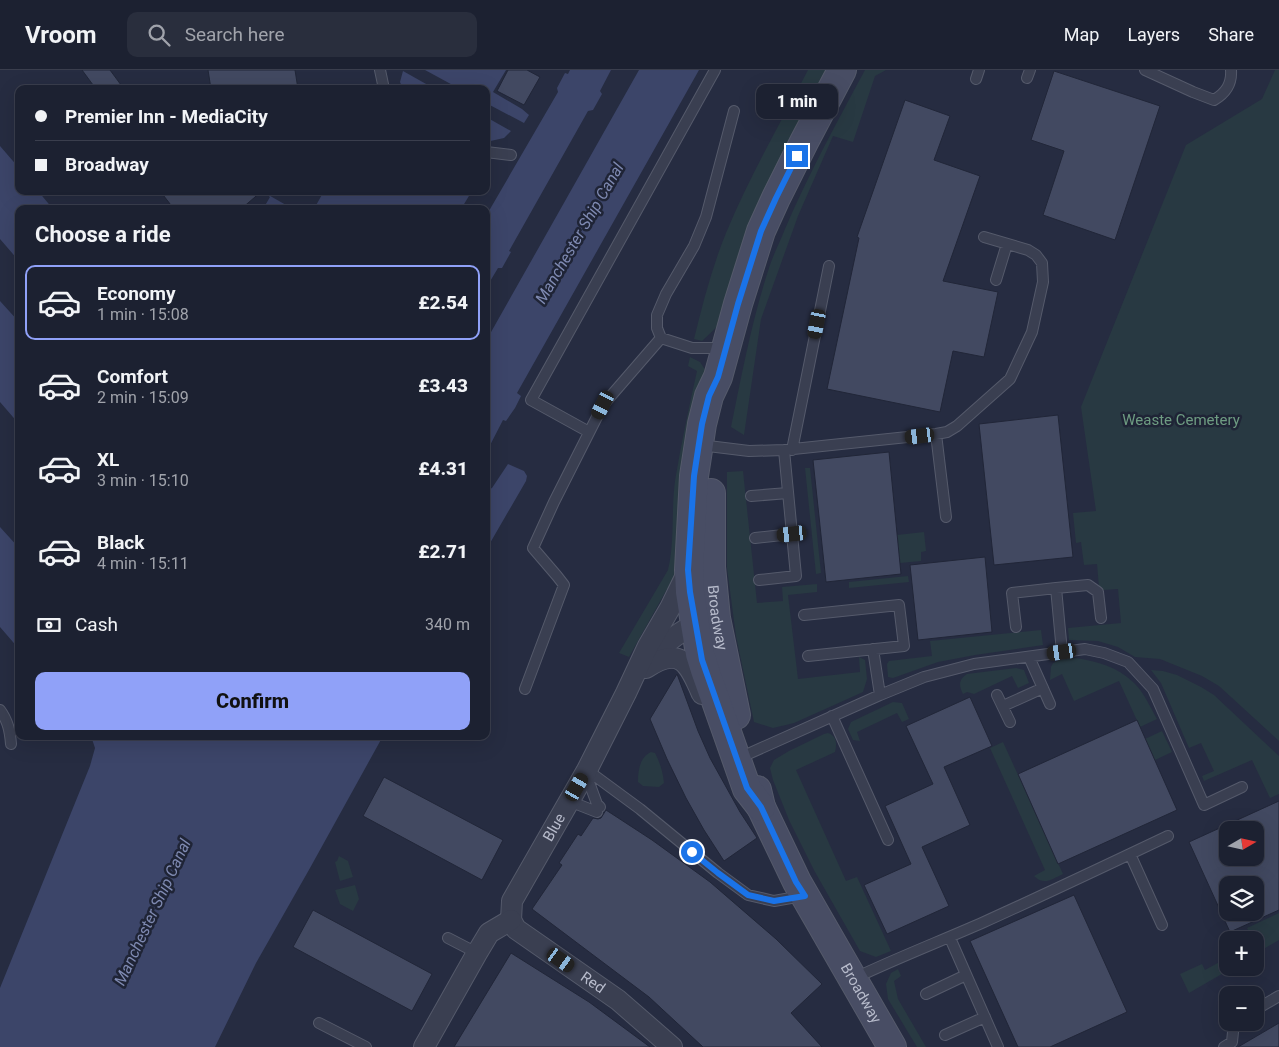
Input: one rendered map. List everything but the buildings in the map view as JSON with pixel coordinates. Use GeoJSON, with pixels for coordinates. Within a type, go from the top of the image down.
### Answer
{"type":"FeatureCollection","features":[{"type":"Feature","properties":{"kind":"street","name":"Broadway"},"geometry":{"type":"LineString","coordinates":[[754,798],[748,754],[735,712],[716,618],[710,567],[711,478],[708,441],[702,424],[709,396],[718,377],[761,231],[842,70]]}},
{"type":"Feature","properties":{"kind":"street","name":"Broadway"},"geometry":{"type":"LineString","coordinates":[[708,441],[694,476],[688,570],[700,654],[754,798],[796,882],[892,1047]]}},
{"type":"Feature","properties":{"kind":"street","name":"Broadway"},"geometry":{"type":"LineString","coordinates":[[626,693],[659,650],[679,634],[704,620],[705,592],[702,567],[702,522],[708,441]]}},
{"type":"Feature","properties":{"kind":"street","name":"Blue"},"geometry":{"type":"LineString","coordinates":[[511,920],[512,902],[586,771],[688,570]]}},
{"type":"Feature","properties":{"kind":"street","name":"Broadway"},"geometry":{"type":"LineString","coordinates":[[647,667],[662,659],[669,659],[683,661],[690,668],[739,778],[754,798]]}},
{"type":"Feature","properties":{"kind":"street"},"geometry":{"type":"LineString","coordinates":[[424,1047],[489,933],[511,920]]}},
{"type":"Feature","properties":{"kind":"street","name":"Red"},"geometry":{"type":"LineString","coordinates":[[511,920],[516,929],[618,1000],[672,1047]]}},
{"type":"Feature","properties":{"kind":"lane"},"geometry":{"type":"LineString","coordinates":[[380,70],[383,85]]}},
{"type":"Feature","properties":{"kind":"lane"},"geometry":{"type":"LineString","coordinates":[[589,432],[531,400],[715,70]]}},
{"type":"Feature","properties":{"kind":"lane"},"geometry":{"type":"LineString","coordinates":[[1145,70],[1214,100],[1222,96],[1230,83],[1231,70]]}},
{"type":"Feature","properties":{"kind":"lane"},"geometry":{"type":"LineString","coordinates":[[661,338],[657,328],[657,315],[666,294],[694,246],[706,217],[734,110]]}},
{"type":"Feature","properties":{"kind":"lane"},"geometry":{"type":"LineString","coordinates":[[490,152],[511,155]]}},
{"type":"Feature","properties":{"kind":"lane"},"geometry":{"type":"LineString","coordinates":[[708,441],[749,451],[788,450],[936,434],[948,432],[957,426],[1010,379],[1032,332],[1043,282],[1042,263],[1036,255],[1028,250],[984,237]]}},
{"type":"Feature","properties":{"kind":"lane"},"geometry":{"type":"LineString","coordinates":[[996,280],[1007,244]]}},
{"type":"Feature","properties":{"kind":"lane"},"geometry":{"type":"LineString","coordinates":[[759,580],[796,576],[788,492],[788,450],[828,266]]}},
{"type":"Feature","properties":{"kind":"lane"},"geometry":{"type":"LineString","coordinates":[[525,689],[564,585],[532,548],[603,405],[661,338]]}},
{"type":"Feature","properties":{"kind":"lane"},"geometry":{"type":"LineString","coordinates":[[661,338],[692,348],[725,348]]}},
{"type":"Feature","properties":{"kind":"lane"},"geometry":{"type":"LineString","coordinates":[[936,434],[946,517]]}},
{"type":"Feature","properties":{"kind":"lane"},"geometry":{"type":"LineString","coordinates":[[751,496],[788,492]]}},
{"type":"Feature","properties":{"kind":"lane"},"geometry":{"type":"LineString","coordinates":[[755,538],[792,534]]}},
{"type":"Feature","properties":{"kind":"lane"},"geometry":{"type":"LineString","coordinates":[[1016,627],[1012,593],[1056,588],[1088,585],[1093,588],[1098,592],[1100,618]]}},
{"type":"Feature","properties":{"kind":"lane"},"geometry":{"type":"LineString","coordinates":[[1056,588],[1062,652]]}},
{"type":"Feature","properties":{"kind":"lane"},"geometry":{"type":"LineString","coordinates":[[804,615],[899,605],[904,646],[808,656]]}},
{"type":"Feature","properties":{"kind":"lane"},"geometry":{"type":"LineString","coordinates":[[873,649],[880,695]]}},
{"type":"Feature","properties":{"kind":"lane"},"geometry":{"type":"LineString","coordinates":[[748,754],[924,677],[974,664],[1085,649],[1104,653],[1128,662],[1153,688],[1204,805],[1242,787]]}},
{"type":"Feature","properties":{"kind":"lane"},"geometry":{"type":"LineString","coordinates":[[1029,657],[1050,704]]}},
{"type":"Feature","properties":{"kind":"lane"},"geometry":{"type":"LineString","coordinates":[[1002,706],[1043,688]]}},
{"type":"Feature","properties":{"kind":"lane"},"geometry":{"type":"LineString","coordinates":[[998,695],[1010,722]]}},
{"type":"Feature","properties":{"kind":"lane"},"geometry":{"type":"LineString","coordinates":[[0,710],[6,718],[11,744]]}},
{"type":"Feature","properties":{"kind":"lane"},"geometry":{"type":"LineString","coordinates":[[832,716],[888,840]]}},
{"type":"Feature","properties":{"kind":"lane"},"geometry":{"type":"LineString","coordinates":[[569,801],[598,809],[586,771]]}},
{"type":"Feature","properties":{"kind":"lane"},"geometry":{"type":"LineString","coordinates":[[586,771],[640,809],[748,895],[774,901],[805,896]]}},
{"type":"Feature","properties":{"kind":"lane"},"geometry":{"type":"LineString","coordinates":[[852,979],[898,958],[950,938],[1069,884],[1168,836]]}},
{"type":"Feature","properties":{"kind":"lane"},"geometry":{"type":"LineString","coordinates":[[1130,854],[1162,925]]}},
{"type":"Feature","properties":{"kind":"lane"},"geometry":{"type":"LineString","coordinates":[[448,938],[477,953]]}},
{"type":"Feature","properties":{"kind":"lane"},"geometry":{"type":"LineString","coordinates":[[950,938],[998,1047]]}},
{"type":"Feature","properties":{"kind":"lane"},"geometry":{"type":"LineString","coordinates":[[926,994],[966,975]]}},
{"type":"Feature","properties":{"kind":"lane"},"geometry":{"type":"LineString","coordinates":[[1264,1005],[1279,996]]}},
{"type":"Feature","properties":{"kind":"lane"},"geometry":{"type":"LineString","coordinates":[[945,1035],[985,1017]]}},
{"type":"Feature","properties":{"kind":"lane"},"geometry":{"type":"LineString","coordinates":[[319,1023],[366,1047]]}},
{"type":"Feature","properties":{"kind":"lane"},"geometry":{"type":"LineString","coordinates":[[1224,1047],[1232,1042],[1233,1031]]}},
{"type":"Feature","properties":{"kind":"green space"},"geometry":{"type":"Polygon","coordinates":[[[808,70],[831,70],[720,324],[702,341],[694,339],[712,272],[726,233],[755,171],[808,70]]]}},
{"type":"Feature","properties":{"kind":"green space"},"geometry":{"type":"Polygon","coordinates":[[[865,70],[886,70],[875,76],[853,142],[833,136],[798,216],[761,319],[744,435],[731,427],[752,327],[772,258],[803,189],[865,70]]]}},
{"type":"Feature","properties":{"kind":"green space","name":"Weaste Cemetery"},"geometry":{"type":"Polygon","coordinates":[[[1275,70],[1279,70],[1279,741],[1219,686],[1202,676],[1160,659],[1135,657],[1118,647],[1098,641],[1069,640],[1068,628],[1121,623],[1118,589],[1103,590],[1099,587],[1097,564],[1084,565],[1081,542],[1076,543],[1073,513],[1096,511],[1081,407],[1186,145],[1262,99],[1275,70]]]}},
{"type":"Feature","properties":{"kind":"green space"},"geometry":{"type":"Polygon","coordinates":[[[690,357],[700,362],[706,371],[685,536],[672,592],[667,589],[629,657],[619,653],[668,570],[675,481],[697,371],[688,366],[690,357]]]}},
{"type":"Feature","properties":{"kind":"green space"},"geometry":{"type":"Polygon","coordinates":[[[805,468],[810,468],[821,573],[816,574],[805,468]]]}},
{"type":"Feature","properties":{"kind":"green space"},"geometry":{"type":"Polygon","coordinates":[[[743,471],[757,603],[783,601],[782,587],[817,584],[817,592],[788,595],[798,679],[860,672],[859,657],[865,660],[867,679],[863,692],[794,723],[773,728],[754,722],[736,636],[727,568],[727,472],[743,471]]]}},
{"type":"Feature","properties":{"kind":"green space"},"geometry":{"type":"Polygon","coordinates":[[[924,532],[926,551],[921,552],[921,561],[900,563],[897,535],[924,532]]]}},
{"type":"Feature","properties":{"kind":"green space"},"geometry":{"type":"Polygon","coordinates":[[[908,576],[909,582],[849,588],[849,582],[908,576]]]}},
{"type":"Feature","properties":{"kind":"green space"},"geometry":{"type":"Polygon","coordinates":[[[1041,630],[1043,645],[938,662],[893,678],[888,677],[887,664],[889,661],[932,656],[930,641],[1041,630]]]}},
{"type":"Feature","properties":{"kind":"green space"},"geometry":{"type":"Polygon","coordinates":[[[1075,658],[1106,666],[1127,677],[1140,690],[1157,719],[1140,727],[1119,681],[1074,701],[1062,674],[1050,680],[1053,663],[1075,658]]]}},
{"type":"Feature","properties":{"kind":"green space"},"geometry":{"type":"Polygon","coordinates":[[[1016,668],[1024,670],[1029,683],[1018,688],[1012,676],[974,694],[967,692],[963,694],[960,686],[961,681],[967,674],[1016,668]]]}},
{"type":"Feature","properties":{"kind":"green space"},"geometry":{"type":"Polygon","coordinates":[[[1151,670],[1177,675],[1214,695],[1279,756],[1279,794],[1270,798],[1252,760],[1204,781],[1202,776],[1214,771],[1201,743],[1189,748],[1161,683],[1151,670]]]}},
{"type":"Feature","properties":{"kind":"green space"},"geometry":{"type":"Polygon","coordinates":[[[893,702],[902,703],[909,719],[902,722],[897,713],[857,732],[860,741],[853,740],[848,729],[851,722],[893,702]]]}},
{"type":"Feature","properties":{"kind":"green space"},"geometry":{"type":"Polygon","coordinates":[[[1162,731],[1172,752],[1155,760],[1145,739],[1162,731]]]}},
{"type":"Feature","properties":{"kind":"green space"},"geometry":{"type":"Polygon","coordinates":[[[828,733],[836,741],[835,752],[796,770],[846,881],[857,877],[891,951],[876,957],[860,951],[815,872],[789,820],[770,768],[774,760],[828,733]]]}},
{"type":"Feature","properties":{"kind":"green space"},"geometry":{"type":"Polygon","coordinates":[[[1003,742],[1063,874],[1052,879],[1041,881],[1034,876],[1045,870],[990,748],[1003,742]]]}},
{"type":"Feature","properties":{"kind":"green space"},"geometry":{"type":"Polygon","coordinates":[[[651,752],[655,753],[662,771],[664,783],[659,787],[643,786],[638,782],[640,764],[644,757],[651,752]]]}},
{"type":"Feature","properties":{"kind":"green space"},"geometry":{"type":"Polygon","coordinates":[[[339,856],[348,861],[353,877],[340,881],[335,862],[339,856]]]}},
{"type":"Feature","properties":{"kind":"green space"},"geometry":{"type":"Polygon","coordinates":[[[355,885],[359,899],[353,911],[340,904],[335,890],[355,885]]]}},
{"type":"Feature","properties":{"kind":"green space"},"geometry":{"type":"Polygon","coordinates":[[[1279,913],[1279,940],[1264,949],[1264,931],[1248,931],[1247,928],[1279,913]]]}},
{"type":"Feature","properties":{"kind":"green space"},"geometry":{"type":"Polygon","coordinates":[[[1219,962],[1219,976],[1189,993],[1180,974],[1202,964],[1205,970],[1219,962]]]}},
{"type":"Feature","properties":{"kind":"green space"},"geometry":{"type":"Polygon","coordinates":[[[898,969],[901,976],[894,981],[898,999],[926,1047],[917,1047],[888,999],[886,984],[891,973],[898,969]]]}},
{"type":"Feature","properties":{"kind":"water"},"geometry":{"type":"Polygon","coordinates":[[[425,70],[506,70],[493,92],[529,115],[524,123],[490,105],[490,85],[453,85],[425,70]]]}},
{"type":"Feature","properties":{"kind":"water"},"geometry":{"type":"Polygon","coordinates":[[[570,70],[611,70],[600,91],[602,94],[593,110],[588,111],[509,251],[511,252],[502,268],[498,268],[490,281],[490,209],[558,92],[557,88],[565,73],[568,74],[570,70]]]}},
{"type":"Feature","properties":{"kind":"water","name":"Manchester Ship Canal"},"geometry":{"type":"Polygon","coordinates":[[[639,70],[699,70],[517,393],[521,396],[515,408],[506,421],[503,420],[490,445],[490,334],[639,70]]]}},
{"type":"Feature","properties":{"kind":"water"},"geometry":{"type":"Polygon","coordinates":[[[403,71],[428,85],[401,85],[400,82],[403,71]]]}},
{"type":"Feature","properties":{"kind":"water"},"geometry":{"type":"Polygon","coordinates":[[[490,119],[511,131],[504,138],[490,141],[490,119]]]}},
{"type":"Feature","properties":{"kind":"water"},"geometry":{"type":"Polygon","coordinates":[[[0,146],[15,163],[15,195],[41,195],[50,205],[15,205],[15,256],[0,239],[0,146]]]}},
{"type":"Feature","properties":{"kind":"water"},"geometry":{"type":"Polygon","coordinates":[[[268,195],[470,195],[463,205],[265,205],[270,197],[268,195]]]}},
{"type":"Feature","properties":{"kind":"water"},"geometry":{"type":"Polygon","coordinates":[[[0,301],[15,318],[15,419],[0,402],[0,301]]]}},
{"type":"Feature","properties":{"kind":"water"},"geometry":{"type":"Polygon","coordinates":[[[508,464],[524,471],[527,476],[526,481],[490,543],[490,489],[508,464]]]}},
{"type":"Feature","properties":{"kind":"water"},"geometry":{"type":"Polygon","coordinates":[[[0,527],[15,544],[15,644],[0,627],[0,527]]]}},
{"type":"Feature","properties":{"kind":"water","name":"Manchester Ship Canal"},"geometry":{"type":"Polygon","coordinates":[[[92,740],[381,740],[256,963],[215,1047],[0,1047],[0,988],[90,766],[95,748],[92,740]]]}},
{"type":"Feature","properties":{"kind":"pier"},"geometry":{"type":"Polygon","coordinates":[[[268,195],[322,195],[316,205],[286,205],[268,195]]]}},
{"type":"Feature","properties":{"kind":"route"},"geometry":{"type":"LineString","coordinates":[[692,852],[748,895],[774,901],[805,896],[796,882],[761,807],[747,788],[700,654],[688,570],[694,476],[702,424],[709,396],[718,377],[761,231],[797,156]]}}]}
